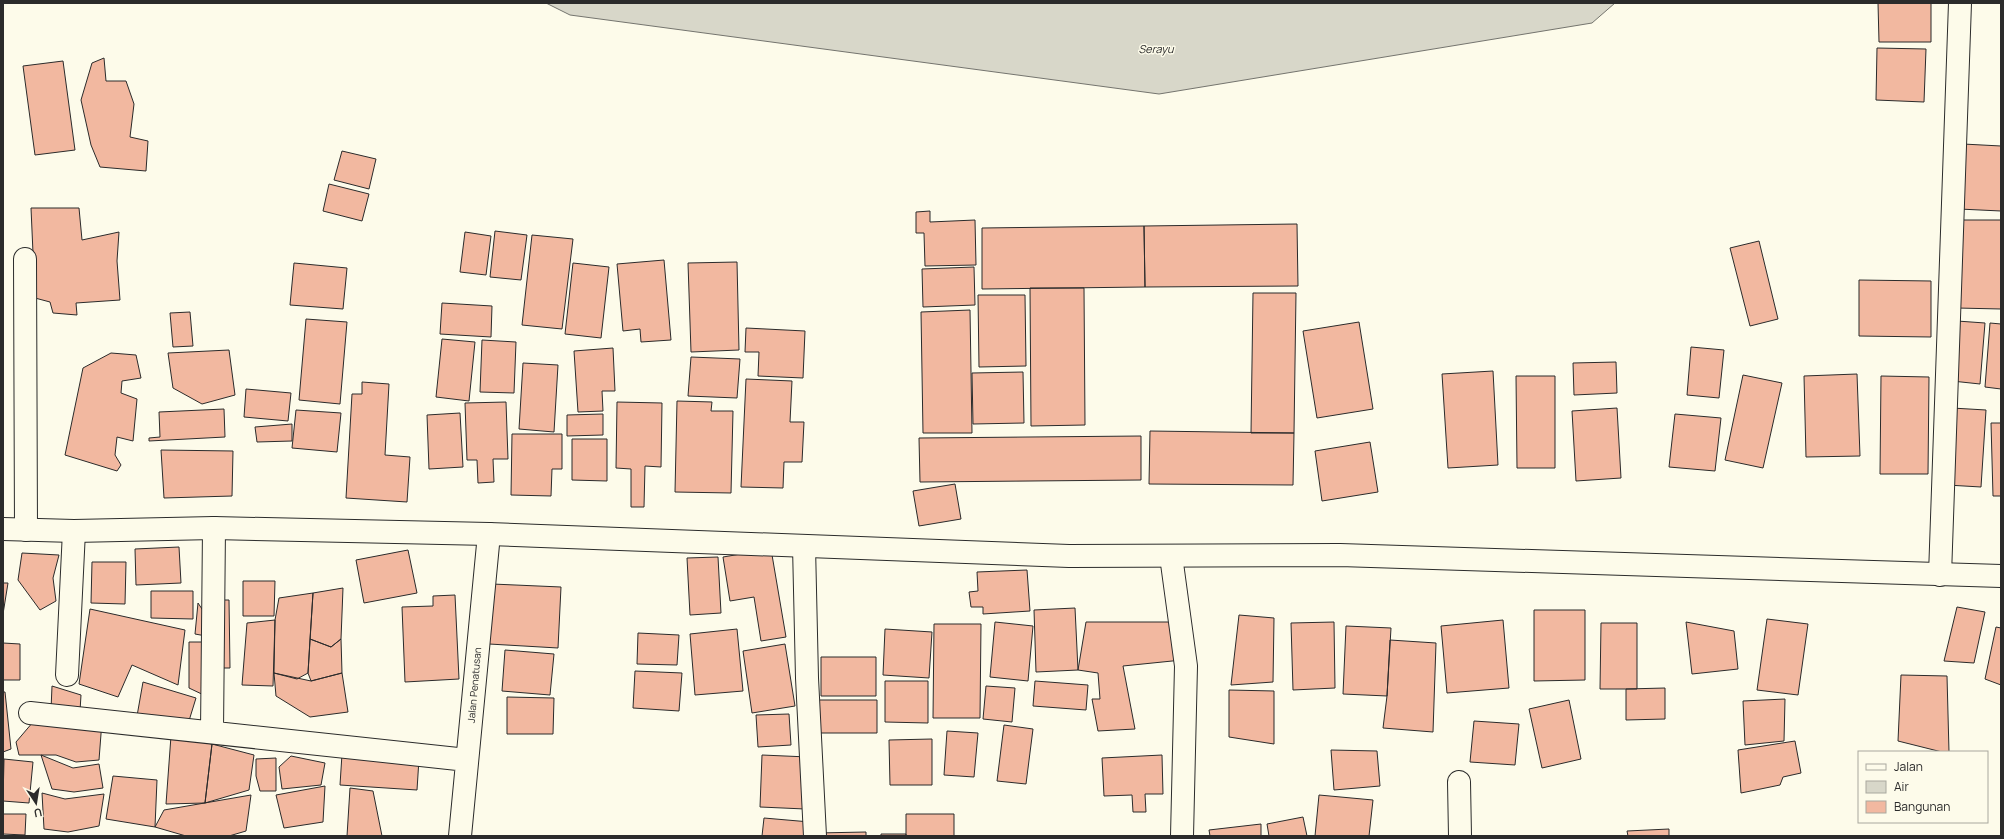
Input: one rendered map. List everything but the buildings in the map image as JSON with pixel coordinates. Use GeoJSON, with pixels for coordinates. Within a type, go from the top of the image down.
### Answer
{"type":"FeatureCollection","features":[{"type":"Feature","properties":{"kind":"street"},"geometry":{"type":"LineString","coordinates":[[1940,575],[1960,3]]}},
{"type":"Feature","properties":{"kind":"street"},"geometry":{"type":"LineString","coordinates":[[25,259],[26,530]]}},
{"type":"Feature","properties":{"kind":"street"},"geometry":{"type":"LineString","coordinates":[[3,529],[74,531],[214,528],[489,534],[1069,556],[1340,556],[2001,576]]}},
{"type":"Feature","properties":{"kind":"street"},"geometry":{"type":"LineString","coordinates":[[212,731],[214,528]]}},
{"type":"Feature","properties":{"kind":"street"},"geometry":{"type":"LineString","coordinates":[[67,675],[74,531]]}},
{"type":"Feature","properties":{"kind":"street","name":"Jalan Penatusan"},"geometry":{"type":"LineString","coordinates":[[460,836],[489,534]]}},
{"type":"Feature","properties":{"kind":"street"},"geometry":{"type":"LineString","coordinates":[[804,546],[807,678],[814,836]]}},
{"type":"Feature","properties":{"kind":"street"},"geometry":{"type":"LineString","coordinates":[[1171,556],[1186,666],[1182,836]]}},
{"type":"Feature","properties":{"kind":"street"},"geometry":{"type":"LineString","coordinates":[[30,713],[212,731],[467,760]]}},
{"type":"Feature","properties":{"kind":"street"},"geometry":{"type":"LineString","coordinates":[[1458,782],[1460,836]]}},
{"type":"Feature","properties":{"kind":"water","name":"Serayu"},"geometry":{"type":"Polygon","coordinates":[[[546,3],[1615,3],[1592,23],[1159,94],[570,15],[546,3]]]}}]}
